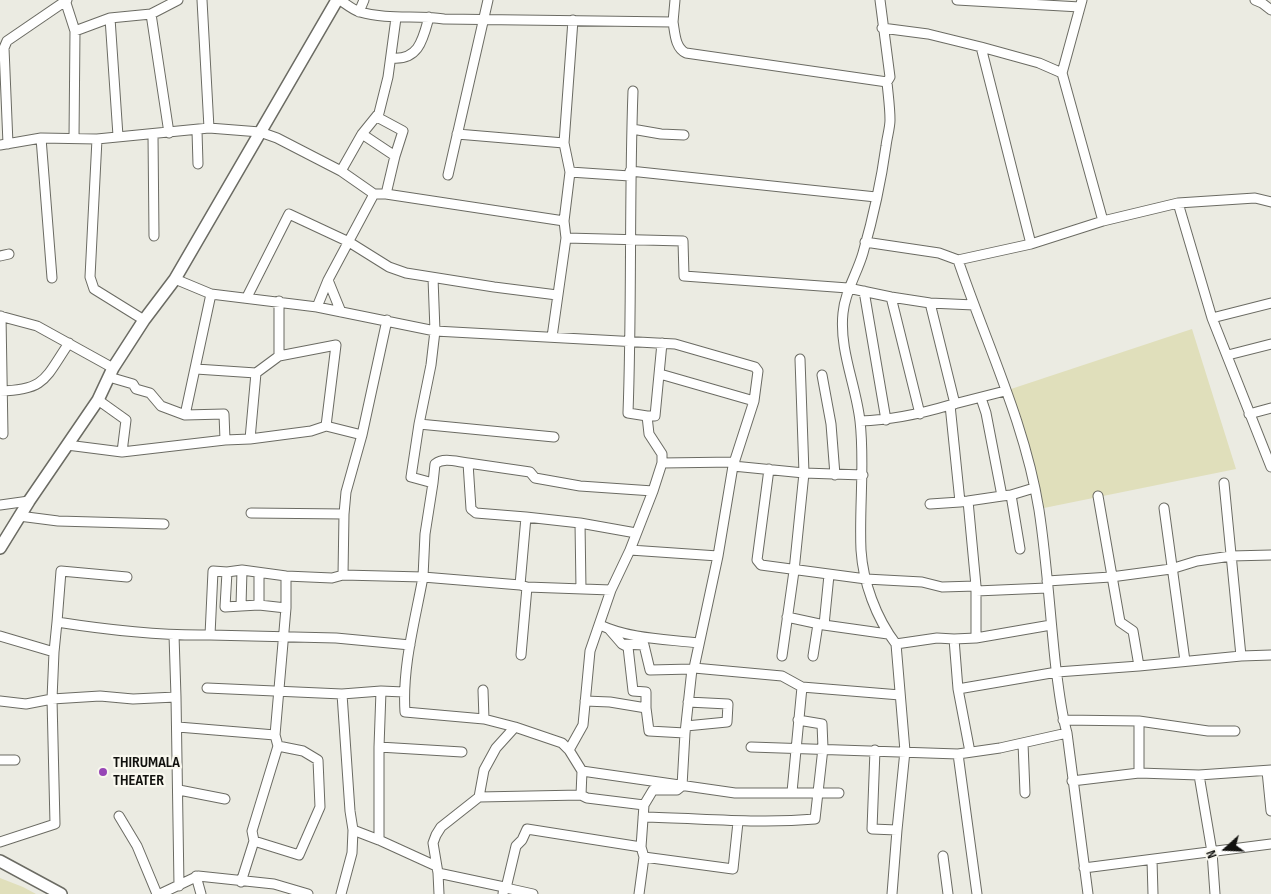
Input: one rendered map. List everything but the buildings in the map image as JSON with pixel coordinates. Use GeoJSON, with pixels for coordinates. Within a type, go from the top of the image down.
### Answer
{"type":"FeatureCollection","features":[{"type":"Feature","properties":{"kind":"street"},"geometry":{"type":"LineString","coordinates":[[74,138],[75,31],[66,0],[7,41],[3,56],[4,144],[40,138],[96,139],[197,131],[209,128],[260,132],[277,138],[341,171],[374,194],[386,194],[564,220]]}},
{"type":"Feature","properties":{"kind":"street"},"geometry":{"type":"LineString","coordinates":[[75,31],[110,18],[151,14],[178,0]]}},
{"type":"Feature","properties":{"kind":"street"},"geometry":{"type":"LineString","coordinates":[[202,0],[209,128]]}},
{"type":"Feature","properties":{"kind":"street"},"geometry":{"type":"LineString","coordinates":[[0,548],[19,516],[98,400],[111,372],[144,320],[175,279],[338,0],[359,12],[396,18],[673,22]]}},
{"type":"Feature","properties":{"kind":"street"},"geometry":{"type":"LineString","coordinates":[[359,12],[364,0]]}},
{"type":"Feature","properties":{"kind":"street"},"geometry":{"type":"LineString","coordinates":[[448,176],[488,0]]}},
{"type":"Feature","properties":{"kind":"street"},"geometry":{"type":"LineString","coordinates":[[675,0],[673,22],[678,46],[680,50],[686,53],[887,82]]}},
{"type":"Feature","properties":{"kind":"street"},"geometry":{"type":"LineString","coordinates":[[880,0],[882,28],[890,77],[887,82],[890,120],[882,172],[863,254],[848,288],[843,314],[843,343],[860,421],[863,475],[861,550],[870,593],[888,634],[896,644],[906,751],[892,894]]}},
{"type":"Feature","properties":{"kind":"street"},"geometry":{"type":"LineString","coordinates":[[956,0],[1081,3],[1062,73],[1103,221]]}},
{"type":"Feature","properties":{"kind":"street"},"geometry":{"type":"LineString","coordinates":[[1255,0],[1271,10]]}},
{"type":"Feature","properties":{"kind":"street"},"geometry":{"type":"LineString","coordinates":[[151,14],[169,133]]}},
{"type":"Feature","properties":{"kind":"street"},"geometry":{"type":"LineString","coordinates":[[391,58],[399,59],[414,53],[424,37],[429,17]]}},
{"type":"Feature","properties":{"kind":"street"},"geometry":{"type":"LineString","coordinates":[[110,18],[118,136]]}},
{"type":"Feature","properties":{"kind":"street"},"geometry":{"type":"LineString","coordinates":[[341,171],[362,134],[377,117],[388,77],[396,18]]}},
{"type":"Feature","properties":{"kind":"street"},"geometry":{"type":"LineString","coordinates":[[552,337],[566,238],[564,220],[570,172],[564,143],[573,20]]}},
{"type":"Feature","properties":{"kind":"street"},"geometry":{"type":"LineString","coordinates":[[882,28],[928,34],[981,47],[1039,63],[1062,73]]}},
{"type":"Feature","properties":{"kind":"street"},"geometry":{"type":"LineString","coordinates":[[981,47],[1031,244]]}},
{"type":"Feature","properties":{"kind":"street"},"geometry":{"type":"LineString","coordinates":[[633,91],[630,173],[632,238],[631,341],[628,413],[655,416],[662,343]]}},
{"type":"Feature","properties":{"kind":"street"},"geometry":{"type":"LineString","coordinates":[[377,117],[403,131],[386,194]]}},
{"type":"Feature","properties":{"kind":"street"},"geometry":{"type":"LineString","coordinates":[[632,129],[684,136]]}},
{"type":"Feature","properties":{"kind":"street"},"geometry":{"type":"LineString","coordinates":[[197,131],[198,164]]}},
{"type":"Feature","properties":{"kind":"street"},"geometry":{"type":"LineString","coordinates":[[362,134],[395,156]]}},
{"type":"Feature","properties":{"kind":"street"},"geometry":{"type":"LineString","coordinates":[[457,134],[564,143]]}},
{"type":"Feature","properties":{"kind":"street"},"geometry":{"type":"LineString","coordinates":[[153,135],[154,236]]}},
{"type":"Feature","properties":{"kind":"street"},"geometry":{"type":"LineString","coordinates":[[40,138],[52,278]]}},
{"type":"Feature","properties":{"kind":"street"},"geometry":{"type":"LineString","coordinates":[[96,139],[90,277],[94,289],[144,320]]}},
{"type":"Feature","properties":{"kind":"street"},"geometry":{"type":"LineString","coordinates":[[570,172],[630,173],[876,197]]}},
{"type":"Feature","properties":{"kind":"street"},"geometry":{"type":"LineString","coordinates":[[317,307],[328,280],[374,194]]}},
{"type":"Feature","properties":{"kind":"street"},"geometry":{"type":"LineString","coordinates":[[865,242],[939,253],[958,260],[1031,244],[1103,221],[1178,203],[1255,198],[1271,202]]}},
{"type":"Feature","properties":{"kind":"street"},"geometry":{"type":"LineString","coordinates":[[1178,203],[1212,318],[1271,467]]}},
{"type":"Feature","properties":{"kind":"street"},"geometry":{"type":"LineString","coordinates":[[247,297],[289,214],[349,242],[389,267],[406,273],[558,295]]}},
{"type":"Feature","properties":{"kind":"street"},"geometry":{"type":"LineString","coordinates":[[566,238],[632,238],[683,241],[684,276],[848,288],[930,303],[974,304]]}},
{"type":"Feature","properties":{"kind":"street"},"geometry":{"type":"LineString","coordinates":[[958,260],[1024,445],[1039,509],[1063,720],[1067,733],[1088,894]]}},
{"type":"Feature","properties":{"kind":"street"},"geometry":{"type":"LineString","coordinates":[[433,278],[435,331],[432,365],[419,424],[411,478],[433,483]]}},
{"type":"Feature","properties":{"kind":"street"},"geometry":{"type":"LineString","coordinates":[[175,279],[211,294],[317,307],[435,331],[675,344],[755,367],[758,371],[758,376],[754,401],[734,464],[718,556],[693,669],[688,702],[682,786],[678,790],[653,790],[644,804],[641,847],[644,857],[639,894]]}},
{"type":"Feature","properties":{"kind":"street"},"geometry":{"type":"LineString","coordinates":[[328,280],[341,312]]}},
{"type":"Feature","properties":{"kind":"street"},"geometry":{"type":"LineString","coordinates":[[864,291],[886,420]]}},
{"type":"Feature","properties":{"kind":"street"},"geometry":{"type":"LineString","coordinates":[[185,415],[211,294]]}},
{"type":"Feature","properties":{"kind":"street"},"geometry":{"type":"LineString","coordinates":[[892,297],[920,414]]}},
{"type":"Feature","properties":{"kind":"street"},"geometry":{"type":"LineString","coordinates":[[279,301],[279,356]]}},
{"type":"Feature","properties":{"kind":"street"},"geometry":{"type":"LineString","coordinates":[[930,303],[952,404],[976,588],[976,638]]}},
{"type":"Feature","properties":{"kind":"street"},"geometry":{"type":"LineString","coordinates":[[1212,318],[1271,303]]}},
{"type":"Feature","properties":{"kind":"street"},"geometry":{"type":"LineString","coordinates":[[3,434],[0,316],[37,326],[69,343],[111,372],[133,384],[136,389],[150,393],[161,406],[185,415],[224,414],[225,440]]}},
{"type":"Feature","properties":{"kind":"street"},"geometry":{"type":"LineString","coordinates":[[343,575],[346,492],[362,435],[387,320]]}},
{"type":"Feature","properties":{"kind":"street"},"geometry":{"type":"LineString","coordinates":[[1,391],[21,390],[35,386],[43,381],[69,343]]}},
{"type":"Feature","properties":{"kind":"street"},"geometry":{"type":"LineString","coordinates":[[1228,355],[1271,344]]}},
{"type":"Feature","properties":{"kind":"street"},"geometry":{"type":"LineString","coordinates":[[196,369],[256,373],[279,356],[336,345],[326,426]]}},
{"type":"Feature","properties":{"kind":"street"},"geometry":{"type":"LineString","coordinates":[[782,656],[794,570],[804,473],[800,359]]}},
{"type":"Feature","properties":{"kind":"street"},"geometry":{"type":"LineString","coordinates":[[250,439],[256,373]]}},
{"type":"Feature","properties":{"kind":"street"},"geometry":{"type":"LineString","coordinates":[[660,374],[754,401]]}},
{"type":"Feature","properties":{"kind":"street"},"geometry":{"type":"LineString","coordinates":[[822,375],[831,424],[835,475]]}},
{"type":"Feature","properties":{"kind":"street"},"geometry":{"type":"LineString","coordinates":[[860,421],[886,420],[920,414],[1005,391]]}},
{"type":"Feature","properties":{"kind":"street"},"geometry":{"type":"LineString","coordinates":[[981,398],[1020,549]]}},
{"type":"Feature","properties":{"kind":"street"},"geometry":{"type":"LineString","coordinates":[[98,400],[126,420],[122,452]]}},
{"type":"Feature","properties":{"kind":"street"},"geometry":{"type":"LineString","coordinates":[[1249,414],[1271,408]]}},
{"type":"Feature","properties":{"kind":"street"},"geometry":{"type":"LineString","coordinates":[[569,750],[583,725],[590,651],[604,627],[611,590],[630,550],[653,492],[662,462],[662,454],[649,434],[647,416]]}},
{"type":"Feature","properties":{"kind":"street"},"geometry":{"type":"LineString","coordinates":[[419,424],[554,437]]}},
{"type":"Feature","properties":{"kind":"street"},"geometry":{"type":"LineString","coordinates":[[68,445],[122,452],[225,440],[250,439],[311,431],[326,426],[362,435]]}},
{"type":"Feature","properties":{"kind":"street"},"geometry":{"type":"LineString","coordinates":[[581,795],[582,771],[569,750],[562,743],[484,719],[405,712],[404,692],[410,645],[423,577],[425,534],[435,464],[442,460],[468,463],[530,472],[535,478],[580,486],[653,492]]}},
{"type":"Feature","properties":{"kind":"street"},"geometry":{"type":"LineString","coordinates":[[662,462],[734,464],[804,473],[863,475]]}},
{"type":"Feature","properties":{"kind":"street"},"geometry":{"type":"LineString","coordinates":[[468,463],[470,509],[476,513],[580,523],[636,533]]}},
{"type":"Feature","properties":{"kind":"street"},"geometry":{"type":"LineString","coordinates":[[769,469],[757,560],[761,565],[866,579],[922,582],[942,587],[976,588],[1047,584],[1111,577],[1171,569],[1196,561],[1231,556],[1271,555]]}},
{"type":"Feature","properties":{"kind":"street"},"geometry":{"type":"LineString","coordinates":[[1224,482],[1241,656]]}},
{"type":"Feature","properties":{"kind":"street"},"geometry":{"type":"LineString","coordinates":[[930,504],[1006,496],[1034,488]]}},
{"type":"Feature","properties":{"kind":"street"},"geometry":{"type":"LineString","coordinates":[[1098,496],[1120,622],[1133,631],[1139,666]]}},
{"type":"Feature","properties":{"kind":"street"},"geometry":{"type":"LineString","coordinates":[[0,505],[29,501]]}},
{"type":"Feature","properties":{"kind":"street"},"geometry":{"type":"LineString","coordinates":[[1164,508],[1185,661]]}},
{"type":"Feature","properties":{"kind":"street"},"geometry":{"type":"LineString","coordinates":[[250,513],[344,514]]}},
{"type":"Feature","properties":{"kind":"street"},"geometry":{"type":"LineString","coordinates":[[19,516],[58,521],[164,524]]}},
{"type":"Feature","properties":{"kind":"street"},"geometry":{"type":"LineString","coordinates":[[521,655],[526,517]]}},
{"type":"Feature","properties":{"kind":"street"},"geometry":{"type":"LineString","coordinates":[[580,523],[581,589]]}},
{"type":"Feature","properties":{"kind":"street"},"geometry":{"type":"LineString","coordinates":[[630,550],[718,556]]}},
{"type":"Feature","properties":{"kind":"street"},"geometry":{"type":"LineString","coordinates":[[210,635],[213,571],[242,570],[260,574],[332,578],[343,575],[423,577],[523,586],[611,590]]}},
{"type":"Feature","properties":{"kind":"street"},"geometry":{"type":"LineString","coordinates":[[241,606],[242,570]]}},
{"type":"Feature","properties":{"kind":"street"},"geometry":{"type":"LineString","coordinates":[[0,842],[55,824],[52,699],[61,571],[127,577]]}},
{"type":"Feature","properties":{"kind":"street"},"geometry":{"type":"LineString","coordinates":[[227,572],[225,607],[259,605],[286,608]]}},
{"type":"Feature","properties":{"kind":"street"},"geometry":{"type":"LineString","coordinates":[[259,605],[260,574]]}},
{"type":"Feature","properties":{"kind":"street"},"geometry":{"type":"LineString","coordinates":[[813,656],[821,625],[829,575]]}},
{"type":"Feature","properties":{"kind":"street"},"geometry":{"type":"LineString","coordinates":[[241,882],[254,840],[252,832],[278,746],[275,735],[284,638],[286,576]]}},
{"type":"Feature","properties":{"kind":"street"},"geometry":{"type":"LineString","coordinates":[[787,617],[821,625],[888,634]]}},
{"type":"Feature","properties":{"kind":"street"},"geometry":{"type":"LineString","coordinates":[[57,622],[102,629],[174,635],[336,638],[410,645]]}},
{"type":"Feature","properties":{"kind":"street"},"geometry":{"type":"LineString","coordinates":[[896,644],[937,638],[976,638],[1051,625]]}},
{"type":"Feature","properties":{"kind":"street"},"geometry":{"type":"LineString","coordinates":[[604,627],[639,636],[698,643]]}},
{"type":"Feature","properties":{"kind":"street"},"geometry":{"type":"LineString","coordinates":[[604,627],[622,644],[628,647],[633,691],[646,692],[649,731],[686,729],[727,722],[728,704],[688,702]]}},
{"type":"Feature","properties":{"kind":"street"},"geometry":{"type":"LineString","coordinates":[[174,635],[178,727],[179,886]]}},
{"type":"Feature","properties":{"kind":"street"},"geometry":{"type":"LineString","coordinates":[[0,636],[54,652]]}},
{"type":"Feature","properties":{"kind":"street"},"geometry":{"type":"LineString","coordinates":[[954,639],[958,689],[970,752]]}},
{"type":"Feature","properties":{"kind":"street"},"geometry":{"type":"LineString","coordinates":[[622,644],[644,645],[650,670],[693,669],[782,676],[802,687],[900,695]]}},
{"type":"Feature","properties":{"kind":"street"},"geometry":{"type":"LineString","coordinates":[[958,689],[1057,672],[1271,655]]}},
{"type":"Feature","properties":{"kind":"street"},"geometry":{"type":"LineString","coordinates":[[792,792],[802,687]]}},
{"type":"Feature","properties":{"kind":"street"},"geometry":{"type":"LineString","coordinates":[[207,688],[342,694],[381,691],[404,692]]}},
{"type":"Feature","properties":{"kind":"street"},"geometry":{"type":"LineString","coordinates":[[482,690],[484,719]]}},
{"type":"Feature","properties":{"kind":"street"},"geometry":{"type":"LineString","coordinates":[[378,840],[381,691]]}},
{"type":"Feature","properties":{"kind":"street"},"geometry":{"type":"LineString","coordinates":[[340,894],[352,853],[353,830],[342,694]]}},
{"type":"Feature","properties":{"kind":"street"},"geometry":{"type":"LineString","coordinates":[[0,701],[26,704],[52,699],[100,696],[133,699],[176,697]]}},
{"type":"Feature","properties":{"kind":"street"},"geometry":{"type":"LineString","coordinates":[[585,701],[610,702],[646,708]]}},
{"type":"Feature","properties":{"kind":"street"},"geometry":{"type":"LineString","coordinates":[[643,817],[705,818],[738,822],[815,819],[823,748],[822,724],[798,720]]}},
{"type":"Feature","properties":{"kind":"street"},"geometry":{"type":"LineString","coordinates":[[1063,720],[1139,721],[1208,732],[1235,731]]}},
{"type":"Feature","properties":{"kind":"street"},"geometry":{"type":"LineString","coordinates":[[1139,721],[1139,773]]}},
{"type":"Feature","properties":{"kind":"street"},"geometry":{"type":"LineString","coordinates":[[178,727],[275,735]]}},
{"type":"Feature","properties":{"kind":"street"},"geometry":{"type":"LineString","coordinates":[[479,797],[484,770],[496,748],[515,727]]}},
{"type":"Feature","properties":{"kind":"street"},"geometry":{"type":"LineString","coordinates":[[751,747],[958,754],[1067,733]]}},
{"type":"Feature","properties":{"kind":"street"},"geometry":{"type":"LineString","coordinates":[[1023,743],[1025,793]]}},
{"type":"Feature","properties":{"kind":"street"},"geometry":{"type":"LineString","coordinates":[[254,840],[299,855],[320,806],[318,760],[304,751],[278,746]]}},
{"type":"Feature","properties":{"kind":"street"},"geometry":{"type":"LineString","coordinates":[[379,747],[462,752]]}},
{"type":"Feature","properties":{"kind":"street"},"geometry":{"type":"LineString","coordinates":[[874,750],[872,829],[897,830]]}},
{"type":"Feature","properties":{"kind":"street"},"geometry":{"type":"LineString","coordinates":[[958,754],[977,894]]}},
{"type":"Feature","properties":{"kind":"street"},"geometry":{"type":"LineString","coordinates":[[0,760],[15,760]]}},
{"type":"Feature","properties":{"kind":"street"},"geometry":{"type":"LineString","coordinates":[[582,771],[735,793],[839,793]]}},
{"type":"Feature","properties":{"kind":"street"},"geometry":{"type":"LineString","coordinates":[[1072,781],[1139,773],[1199,775],[1269,771],[1271,811]]}},
{"type":"Feature","properties":{"kind":"street"},"geometry":{"type":"LineString","coordinates":[[1199,775],[1212,852],[1215,894]]}},
{"type":"Feature","properties":{"kind":"street"},"geometry":{"type":"LineString","coordinates":[[179,790],[225,799]]}},
{"type":"Feature","properties":{"kind":"street"},"geometry":{"type":"LineString","coordinates":[[439,894],[433,843],[436,835],[441,827],[479,797],[581,795],[587,798],[644,804]]}},
{"type":"Feature","properties":{"kind":"street"},"geometry":{"type":"LineString","coordinates":[[120,816],[137,846],[159,894],[179,886],[196,876],[221,877],[241,882],[274,884],[306,894]]}},
{"type":"Feature","properties":{"kind":"street"},"geometry":{"type":"LineString","coordinates":[[644,857],[733,869],[738,822]]}},
{"type":"Feature","properties":{"kind":"street"},"geometry":{"type":"LineString","coordinates":[[504,890],[516,846],[522,840],[527,829],[641,847]]}},
{"type":"Feature","properties":{"kind":"street"},"geometry":{"type":"LineString","coordinates":[[353,830],[437,869],[504,890],[533,894]]}},
{"type":"Feature","properties":{"kind":"street"},"geometry":{"type":"LineString","coordinates":[[1084,868],[1271,844]]}},
{"type":"Feature","properties":{"kind":"street"},"geometry":{"type":"LineString","coordinates":[[943,856],[948,894]]}},
{"type":"Feature","properties":{"kind":"street"},"geometry":{"type":"LineString","coordinates":[[1152,860],[1153,894]]}},
{"type":"Feature","properties":{"kind":"street"},"geometry":{"type":"LineString","coordinates":[[0,861],[61,894]]}},
{"type":"Feature","properties":{"kind":"street"},"geometry":{"type":"LineString","coordinates":[[196,876],[200,894]]}},
{"type":"Feature","properties":{"kind":"green space"},"geometry":{"type":"Polygon","coordinates":[[[1192,329],[1236,469],[1039,509],[1005,391],[1192,329]]]}},
{"type":"Feature","properties":{"kind":"green space"},"geometry":{"type":"Polygon","coordinates":[[[0,878],[23,887],[36,894],[0,894],[0,878]]]}},
{"type":"Feature","properties":{"kind":"place","name":"THIRUMALA THEATER"},"geometry":{"type":"Point","coordinates":[103,772]}}]}
